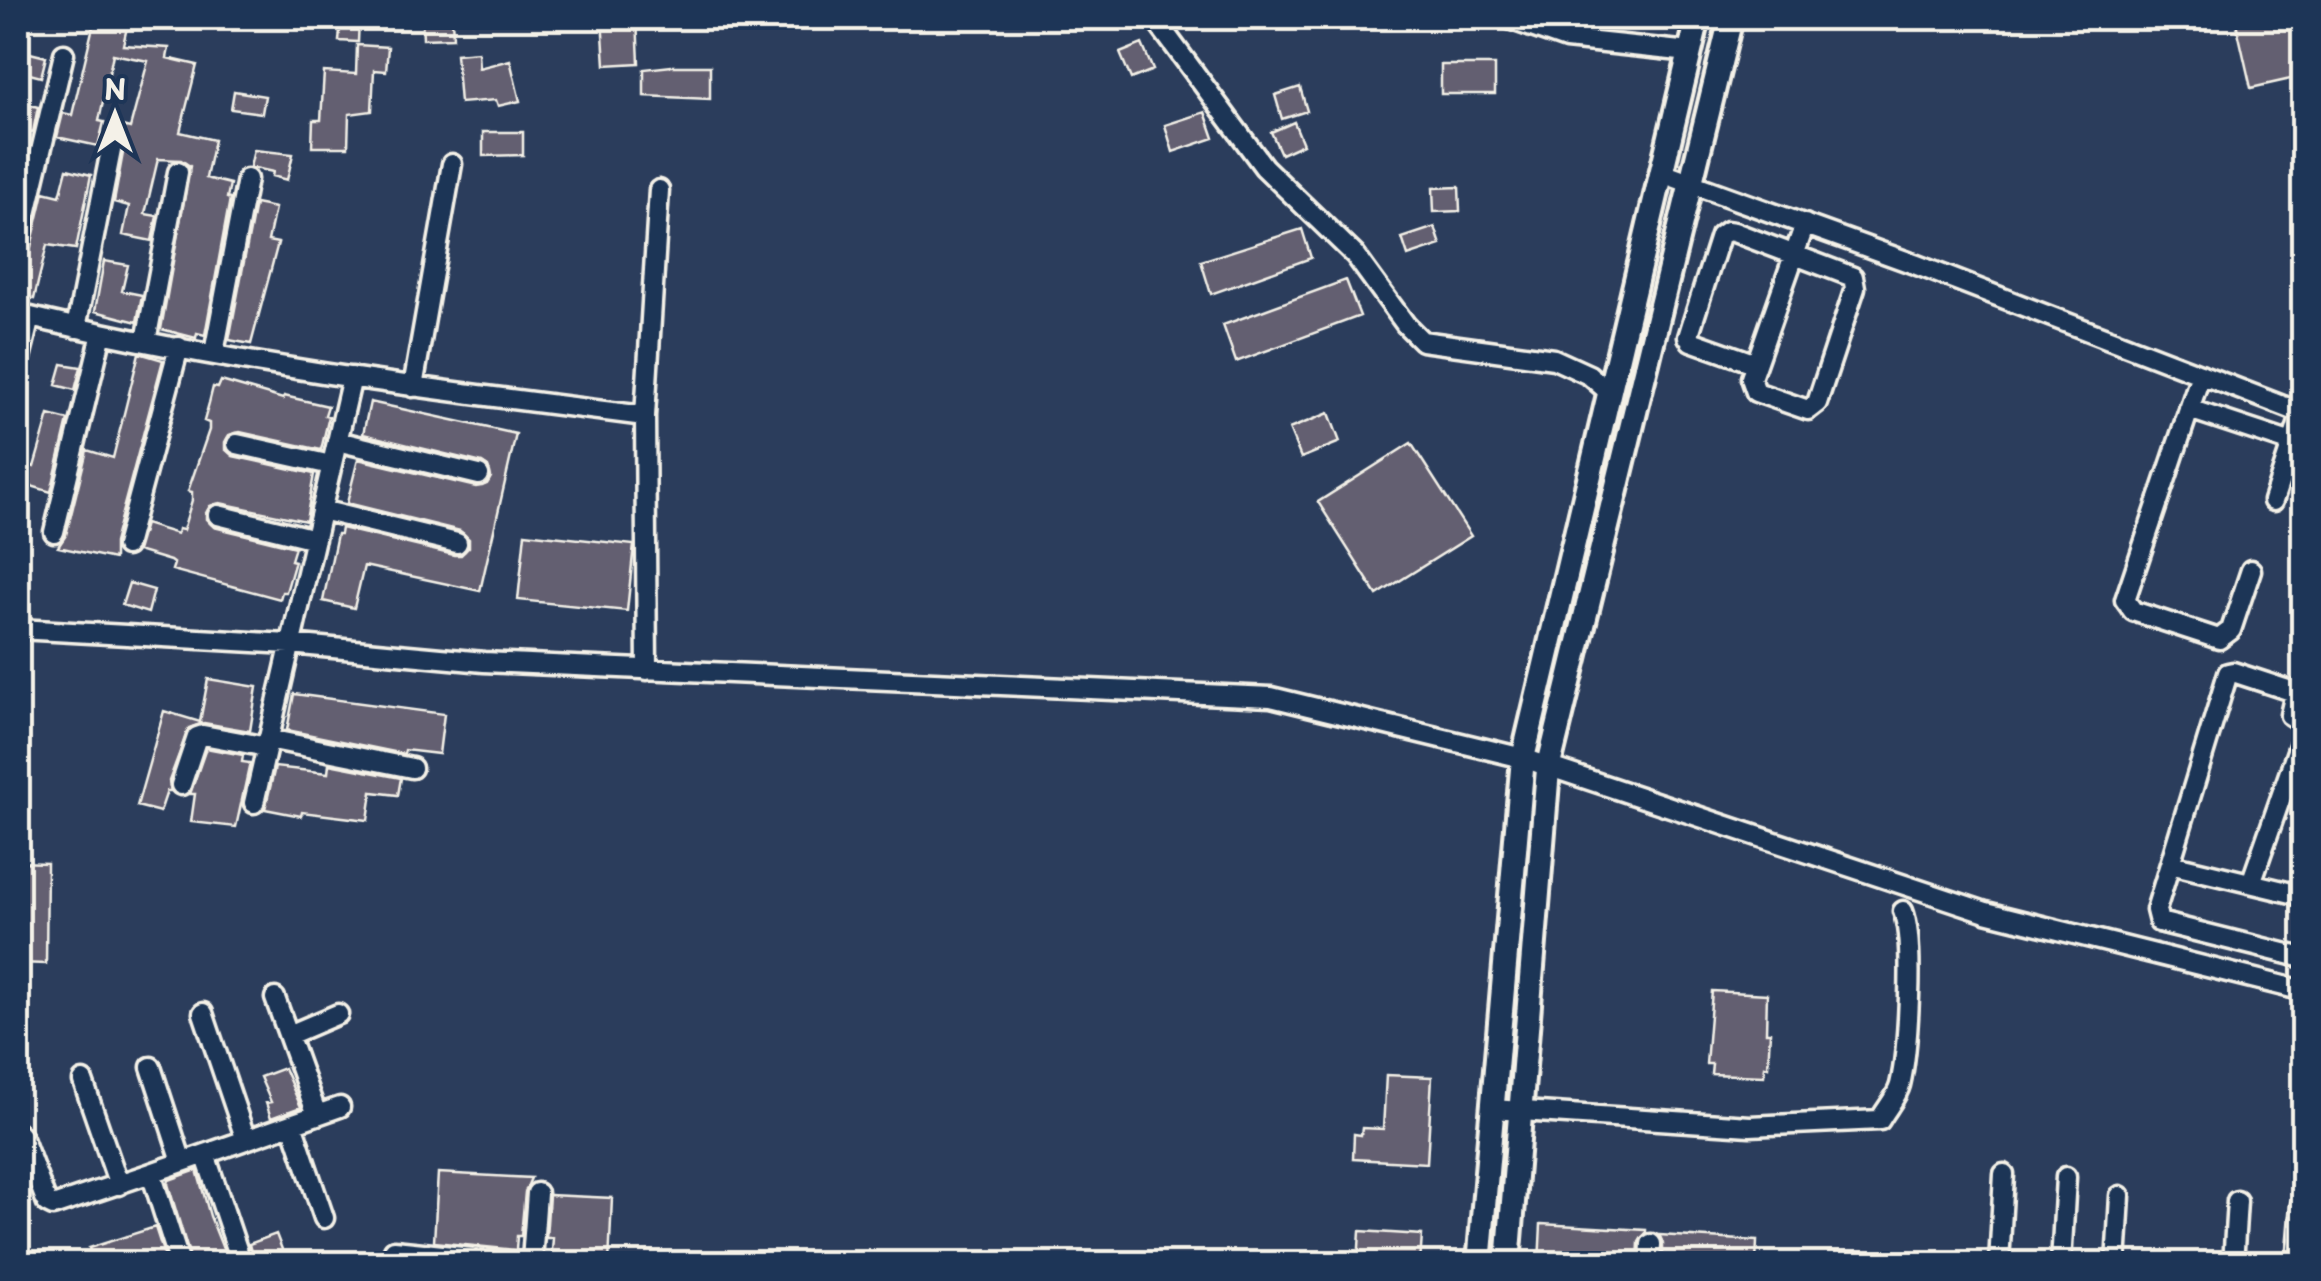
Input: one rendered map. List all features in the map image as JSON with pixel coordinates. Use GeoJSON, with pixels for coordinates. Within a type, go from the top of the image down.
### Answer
{"type":"FeatureCollection","features":[{"type":"Feature","properties":{"kind":"street"},"geometry":{"type":"LineString","coordinates":[[1154,18],[1264,167],[1355,255],[1422,342],[1554,359],[1589,375],[1610,393]]}},
{"type":"Feature","properties":{"kind":"street"},"geometry":{"type":"LineString","coordinates":[[1506,18],[1566,39],[1690,52]]}},
{"type":"Feature","properties":{"kind":"street"},"geometry":{"type":"LineString","coordinates":[[1479,1264],[1523,758],[1698,18]]}},
{"type":"Feature","properties":{"kind":"street"},"geometry":{"type":"LineString","coordinates":[[1508,1264],[1548,769],[1731,18]]}},
{"type":"Feature","properties":{"kind":"street"},"geometry":{"type":"LineString","coordinates":[[18,248],[64,54]]}},
{"type":"Feature","properties":{"kind":"street"},"geometry":{"type":"LineString","coordinates":[[76,328],[114,140]]}},
{"type":"Feature","properties":{"kind":"street"},"geometry":{"type":"LineString","coordinates":[[414,386],[452,164]]}},
{"type":"Feature","properties":{"kind":"street"},"geometry":{"type":"LineString","coordinates":[[146,341],[178,172]]}},
{"type":"Feature","properties":{"kind":"street"},"geometry":{"type":"LineString","coordinates":[[1662,173],[2303,413],[2274,501]]}},
{"type":"Feature","properties":{"kind":"street"},"geometry":{"type":"LineString","coordinates":[[214,353],[247,179]]}},
{"type":"Feature","properties":{"kind":"street"},"geometry":{"type":"LineString","coordinates":[[647,670],[645,416],[658,190]]}},
{"type":"Feature","properties":{"kind":"street"},"geometry":{"type":"LineString","coordinates":[[1756,364],[1688,337],[1720,236],[1727,230],[1794,253],[1850,274],[1855,282],[1817,403],[1808,410],[1756,392],[1750,378],[1756,364],[1794,253],[1805,224]]}},
{"type":"Feature","properties":{"kind":"street"},"geometry":{"type":"LineString","coordinates":[[18,366],[24,315],[76,328],[352,377],[645,416]]}},
{"type":"Feature","properties":{"kind":"street"},"geometry":{"type":"LineString","coordinates":[[54,532],[102,332]]}},
{"type":"Feature","properties":{"kind":"street"},"geometry":{"type":"LineString","coordinates":[[126,546],[178,347]]}},
{"type":"Feature","properties":{"kind":"street"},"geometry":{"type":"LineString","coordinates":[[2201,374],[2125,600],[2133,611],[2219,638],[2231,630],[2252,570]]}},
{"type":"Feature","properties":{"kind":"street"},"geometry":{"type":"LineString","coordinates":[[254,803],[352,377]]}},
{"type":"Feature","properties":{"kind":"street"},"geometry":{"type":"LineString","coordinates":[[2189,408],[2292,443]]}},
{"type":"Feature","properties":{"kind":"street"},"geometry":{"type":"LineString","coordinates":[[337,441],[480,475]]}},
{"type":"Feature","properties":{"kind":"street"},"geometry":{"type":"LineString","coordinates":[[237,444],[332,466]]}},
{"type":"Feature","properties":{"kind":"street"},"geometry":{"type":"LineString","coordinates":[[322,510],[457,544]]}},
{"type":"Feature","properties":{"kind":"street"},"geometry":{"type":"LineString","coordinates":[[218,516],[315,538]]}},
{"type":"Feature","properties":{"kind":"street"},"geometry":{"type":"LineString","coordinates":[[18,629],[290,644],[484,662],[1271,697],[1523,758],[1986,912],[2304,991]]}},
{"type":"Feature","properties":{"kind":"street"},"geometry":{"type":"LineString","coordinates":[[2251,883],[2304,728],[2290,715],[2295,693],[2233,672],[2228,673],[2156,910],[2160,922],[2304,958]]}},
{"type":"Feature","properties":{"kind":"street"},"geometry":{"type":"LineString","coordinates":[[181,785],[196,737],[203,735],[412,768]]}},
{"type":"Feature","properties":{"kind":"street"},"geometry":{"type":"LineString","coordinates":[[2170,864],[2304,896]]}},
{"type":"Feature","properties":{"kind":"street"},"geometry":{"type":"LineString","coordinates":[[1492,1110],[1750,1126],[1880,1120],[1900,1087],[1910,972],[1904,911]]}},
{"type":"Feature","properties":{"kind":"street"},"geometry":{"type":"LineString","coordinates":[[276,998],[316,1115]]}},
{"type":"Feature","properties":{"kind":"street"},"geometry":{"type":"LineString","coordinates":[[203,1013],[246,1140]]}},
{"type":"Feature","properties":{"kind":"street"},"geometry":{"type":"LineString","coordinates":[[288,1035],[338,1014]]}},
{"type":"Feature","properties":{"kind":"street"},"geometry":{"type":"LineString","coordinates":[[152,1066],[182,1162]]}},
{"type":"Feature","properties":{"kind":"street"},"geometry":{"type":"LineString","coordinates":[[83,1082],[118,1185]]}},
{"type":"Feature","properties":{"kind":"street"},"geometry":{"type":"LineString","coordinates":[[18,1133],[47,1203],[62,1206],[340,1107]]}},
{"type":"Feature","properties":{"kind":"street"},"geometry":{"type":"LineString","coordinates":[[292,1124],[324,1218]]}},
{"type":"Feature","properties":{"kind":"street"},"geometry":{"type":"LineString","coordinates":[[205,1154],[242,1264]]}},
{"type":"Feature","properties":{"kind":"street"},"geometry":{"type":"LineString","coordinates":[[151,1172],[180,1264]]}},
{"type":"Feature","properties":{"kind":"street"},"geometry":{"type":"LineString","coordinates":[[1999,1264],[2004,1174]]}},
{"type":"Feature","properties":{"kind":"street"},"geometry":{"type":"LineString","coordinates":[[2061,1264],[2066,1177]]}},
{"type":"Feature","properties":{"kind":"street"},"geometry":{"type":"LineString","coordinates":[[394,1250],[531,1262],[537,1193]]}},
{"type":"Feature","properties":{"kind":"street"},"geometry":{"type":"LineString","coordinates":[[2116,1264],[2120,1196]]}},
{"type":"Feature","properties":{"kind":"street"},"geometry":{"type":"LineString","coordinates":[[2233,1264],[2238,1201]]}},
{"type":"Feature","properties":{"kind":"street"},"geometry":{"type":"LineString","coordinates":[[2296,1264],[2302,1205]]}},
{"type":"Feature","properties":{"kind":"street"},"geometry":{"type":"LineString","coordinates":[[1650,1264],[1651,1244]]}},
{"type":"Feature","properties":{"kind":"building"},"geometry":{"type":"Polygon","coordinates":[[[95,18],[129,18],[123,45],[169,48],[167,58],[197,65],[180,132],[214,140],[206,178],[230,184],[230,199],[205,335],[197,333],[196,338],[161,329],[190,166],[181,160],[158,159],[145,214],[157,216],[152,241],[123,235],[129,206],[114,202],[125,142],[122,126],[130,128],[148,61],[113,54],[99,121],[104,122],[98,146],[57,137],[63,113],[72,115],[95,18]]]}},
{"type":"Feature","properties":{"kind":"building"},"geometry":{"type":"Polygon","coordinates":[[[341,18],[359,18],[358,42],[339,41],[341,18]]]}},
{"type":"Feature","properties":{"kind":"building"},"geometry":{"type":"Polygon","coordinates":[[[422,18],[452,18],[453,38],[423,39],[422,18]]]}},
{"type":"Feature","properties":{"kind":"building"},"geometry":{"type":"Polygon","coordinates":[[[602,18],[637,18],[639,63],[605,65],[602,18]]]}},
{"type":"Feature","properties":{"kind":"building"},"geometry":{"type":"Polygon","coordinates":[[[2235,18],[2304,18],[2304,76],[2251,88],[2235,18]]]}},
{"type":"Feature","properties":{"kind":"building"},"geometry":{"type":"Polygon","coordinates":[[[1142,44],[1153,70],[1131,79],[1120,53],[1142,44]]]}},
{"type":"Feature","properties":{"kind":"building"},"geometry":{"type":"Polygon","coordinates":[[[357,45],[388,47],[386,71],[374,70],[372,111],[349,114],[348,147],[312,147],[313,120],[321,120],[324,72],[356,74],[357,45]]]}},
{"type":"Feature","properties":{"kind":"building"},"geometry":{"type":"Polygon","coordinates":[[[18,50],[46,57],[41,77],[18,71],[18,50]]]}},
{"type":"Feature","properties":{"kind":"building"},"geometry":{"type":"Polygon","coordinates":[[[478,52],[479,68],[510,60],[520,101],[498,106],[496,100],[460,103],[456,54],[478,52]]]}},
{"type":"Feature","properties":{"kind":"building"},"geometry":{"type":"Polygon","coordinates":[[[1441,65],[1495,65],[1495,94],[1441,94],[1441,65]]]}},
{"type":"Feature","properties":{"kind":"building"},"geometry":{"type":"Polygon","coordinates":[[[710,66],[710,99],[644,96],[644,69],[710,66]]]}},
{"type":"Feature","properties":{"kind":"building"},"geometry":{"type":"Polygon","coordinates":[[[1300,87],[1307,111],[1282,119],[1275,95],[1300,87]]]}},
{"type":"Feature","properties":{"kind":"building"},"geometry":{"type":"Polygon","coordinates":[[[234,91],[265,96],[262,113],[231,109],[234,91]]]}},
{"type":"Feature","properties":{"kind":"building"},"geometry":{"type":"Polygon","coordinates":[[[18,102],[38,107],[33,132],[18,129],[18,102]]]}},
{"type":"Feature","properties":{"kind":"building"},"geometry":{"type":"Polygon","coordinates":[[[1205,112],[1214,138],[1173,152],[1165,125],[1205,112]]]}},
{"type":"Feature","properties":{"kind":"building"},"geometry":{"type":"Polygon","coordinates":[[[1294,122],[1303,144],[1281,154],[1271,132],[1294,122]]]}},
{"type":"Feature","properties":{"kind":"building"},"geometry":{"type":"Polygon","coordinates":[[[483,132],[523,132],[523,155],[483,156],[483,132]]]}},
{"type":"Feature","properties":{"kind":"building"},"geometry":{"type":"Polygon","coordinates":[[[254,150],[293,154],[287,180],[250,167],[254,150]]]}},
{"type":"Feature","properties":{"kind":"building"},"geometry":{"type":"Polygon","coordinates":[[[67,169],[91,175],[76,249],[47,245],[34,299],[18,296],[20,260],[30,251],[44,192],[60,196],[67,169]]]}},
{"type":"Feature","properties":{"kind":"building"},"geometry":{"type":"Polygon","coordinates":[[[1459,187],[1460,211],[1434,212],[1433,188],[1459,187]]]}},
{"type":"Feature","properties":{"kind":"building"},"geometry":{"type":"Polygon","coordinates":[[[255,204],[275,208],[268,241],[278,243],[251,344],[229,340],[255,204]]]}},
{"type":"Feature","properties":{"kind":"building"},"geometry":{"type":"Polygon","coordinates":[[[1435,227],[1441,245],[1408,256],[1402,238],[1435,227]]]}},
{"type":"Feature","properties":{"kind":"building"},"geometry":{"type":"Polygon","coordinates":[[[1302,229],[1311,258],[1211,294],[1201,261],[1302,229]]]}},
{"type":"Feature","properties":{"kind":"building"},"geometry":{"type":"Polygon","coordinates":[[[104,261],[128,265],[122,291],[142,295],[137,322],[95,311],[104,261]]]}},
{"type":"Feature","properties":{"kind":"building"},"geometry":{"type":"Polygon","coordinates":[[[1346,280],[1360,316],[1236,362],[1223,325],[1346,280]]]}},
{"type":"Feature","properties":{"kind":"building"},"geometry":{"type":"Polygon","coordinates":[[[139,353],[163,360],[114,543],[114,559],[58,547],[66,535],[87,450],[113,458],[139,353]]]}},
{"type":"Feature","properties":{"kind":"building"},"geometry":{"type":"Polygon","coordinates":[[[62,364],[81,367],[75,390],[56,385],[62,364]]]}},
{"type":"Feature","properties":{"kind":"building"},"geometry":{"type":"Polygon","coordinates":[[[221,381],[283,399],[284,396],[328,406],[321,450],[240,432],[229,435],[225,442],[225,449],[233,456],[314,474],[306,521],[220,503],[210,506],[206,513],[214,527],[295,547],[291,560],[295,561],[286,592],[282,592],[280,599],[172,570],[174,564],[170,561],[137,551],[145,524],[177,534],[178,529],[183,530],[192,500],[192,492],[188,491],[209,430],[209,423],[204,421],[213,387],[218,388],[221,381]]]}},
{"type":"Feature","properties":{"kind":"building"},"geometry":{"type":"Polygon","coordinates":[[[370,402],[516,434],[480,591],[364,566],[354,608],[323,601],[341,528],[454,555],[461,555],[469,547],[469,539],[460,531],[347,503],[358,459],[476,487],[487,484],[491,477],[482,463],[363,434],[370,402]]]}},
{"type":"Feature","properties":{"kind":"building"},"geometry":{"type":"Polygon","coordinates":[[[1329,413],[1340,442],[1301,458],[1289,429],[1329,413]]]}},
{"type":"Feature","properties":{"kind":"building"},"geometry":{"type":"Polygon","coordinates":[[[49,415],[68,420],[51,492],[18,482],[18,462],[34,467],[49,415]]]}},
{"type":"Feature","properties":{"kind":"building"},"geometry":{"type":"Polygon","coordinates":[[[1411,443],[1471,536],[1377,595],[1318,502],[1411,443]]]}},
{"type":"Feature","properties":{"kind":"building"},"geometry":{"type":"Polygon","coordinates":[[[525,533],[634,545],[627,611],[518,600],[525,533]]]}},
{"type":"Feature","properties":{"kind":"building"},"geometry":{"type":"Polygon","coordinates":[[[129,583],[154,590],[148,613],[122,605],[129,583]]]}},
{"type":"Feature","properties":{"kind":"building"},"geometry":{"type":"Polygon","coordinates":[[[208,679],[257,687],[250,731],[204,723],[189,728],[169,781],[171,791],[167,791],[160,812],[137,806],[164,711],[200,722],[208,679]]]}},
{"type":"Feature","properties":{"kind":"building"},"geometry":{"type":"Polygon","coordinates":[[[294,694],[444,714],[439,754],[405,750],[404,754],[287,730],[294,694]]]}},
{"type":"Feature","properties":{"kind":"building"},"geometry":{"type":"Polygon","coordinates":[[[206,748],[243,755],[242,762],[250,763],[236,827],[191,822],[195,794],[190,794],[206,748]]]}},
{"type":"Feature","properties":{"kind":"building"},"geometry":{"type":"Polygon","coordinates":[[[329,764],[401,778],[398,795],[372,792],[368,820],[302,812],[301,816],[265,809],[275,767],[328,773],[329,764]]]}},
{"type":"Feature","properties":{"kind":"building"},"geometry":{"type":"Polygon","coordinates":[[[18,862],[47,863],[46,964],[18,963],[18,862]]]}},
{"type":"Feature","properties":{"kind":"building"},"geometry":{"type":"Polygon","coordinates":[[[1712,991],[1767,994],[1766,1032],[1770,1032],[1764,1076],[1711,1074],[1712,1064],[1706,1064],[1712,991]]]}},
{"type":"Feature","properties":{"kind":"building"},"geometry":{"type":"Polygon","coordinates":[[[284,1068],[301,1107],[271,1118],[266,1103],[271,1102],[260,1077],[284,1068]]]}},
{"type":"Feature","properties":{"kind":"building"},"geometry":{"type":"Polygon","coordinates":[[[1386,1075],[1432,1077],[1427,1163],[1353,1159],[1354,1134],[1361,1135],[1362,1128],[1383,1129],[1386,1075]]]}},
{"type":"Feature","properties":{"kind":"building"},"geometry":{"type":"Polygon","coordinates":[[[197,1170],[229,1264],[192,1264],[168,1184],[169,1180],[197,1170]]]}},
{"type":"Feature","properties":{"kind":"building"},"geometry":{"type":"Polygon","coordinates":[[[438,1173],[531,1178],[525,1192],[516,1250],[434,1242],[438,1173]]]}},
{"type":"Feature","properties":{"kind":"building"},"geometry":{"type":"Polygon","coordinates":[[[549,1195],[612,1198],[609,1264],[551,1264],[553,1238],[546,1238],[549,1195]]]}},
{"type":"Feature","properties":{"kind":"building"},"geometry":{"type":"Polygon","coordinates":[[[1541,1224],[1646,1233],[1639,1242],[1638,1264],[1539,1264],[1541,1224]]]}},
{"type":"Feature","properties":{"kind":"building"},"geometry":{"type":"Polygon","coordinates":[[[155,1227],[167,1264],[94,1264],[89,1248],[155,1227]]]}},
{"type":"Feature","properties":{"kind":"building"},"geometry":{"type":"Polygon","coordinates":[[[1360,1231],[1422,1235],[1420,1264],[1358,1264],[1360,1231]]]}},
{"type":"Feature","properties":{"kind":"building"},"geometry":{"type":"Polygon","coordinates":[[[276,1234],[283,1252],[266,1264],[254,1264],[249,1244],[276,1234]]]}},
{"type":"Feature","properties":{"kind":"building"},"geometry":{"type":"Polygon","coordinates":[[[1659,1235],[1757,1241],[1756,1264],[1663,1264],[1659,1235]]]}}]}
